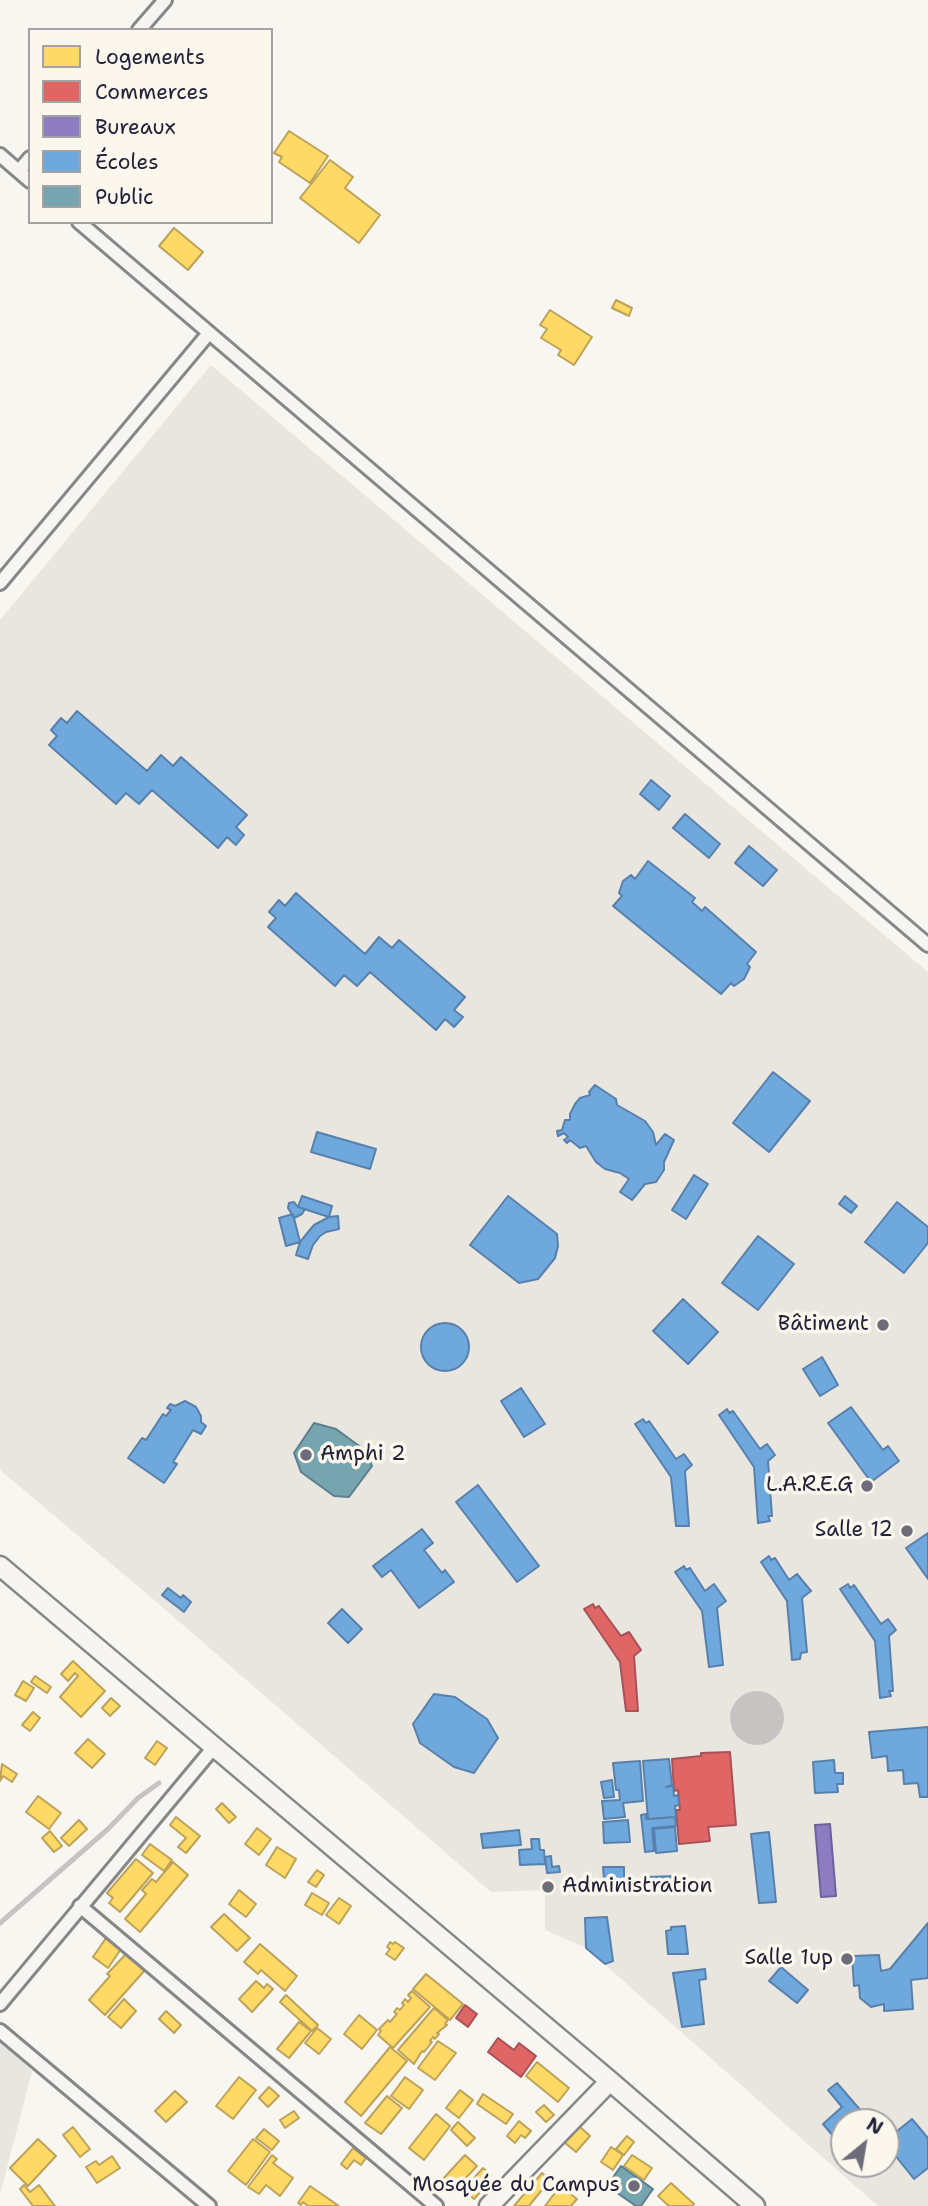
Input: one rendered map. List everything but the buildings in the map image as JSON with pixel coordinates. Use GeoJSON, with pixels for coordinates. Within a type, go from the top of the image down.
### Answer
{"type":"FeatureCollection","features":[{"type":"Feature","properties":{"kind":"street"},"geometry":{"type":"LineString","coordinates":[[141,28],[165,0]]}},
{"type":"Feature","properties":{"kind":"street"},"geometry":{"type":"LineString","coordinates":[[0,155],[28,179]]}},
{"type":"Feature","properties":{"kind":"street"},"geometry":{"type":"LineString","coordinates":[[19,171],[28,160]]}},
{"type":"Feature","properties":{"kind":"street"},"geometry":{"type":"LineString","coordinates":[[81,224],[928,945]]}},
{"type":"Feature","properties":{"kind":"street"},"geometry":{"type":"LineString","coordinates":[[0,583],[209,333]]}},
{"type":"Feature","properties":{"kind":"street"},"geometry":{"type":"LineString","coordinates":[[0,1566],[755,2206]]}},
{"type":"Feature","properties":{"kind":"street"},"geometry":{"type":"LineString","coordinates":[[0,2004],[214,1747]]}},
{"type":"Feature","properties":{"kind":"street"},"geometry":{"type":"LineString","coordinates":[[80,1906],[436,2206]]}},
{"type":"Feature","properties":{"kind":"street"},"geometry":{"type":"LineString","coordinates":[[0,2031],[209,2206]]}},
{"type":"Feature","properties":{"kind":"street"},"geometry":{"type":"LineString","coordinates":[[489,2206],[610,2081]]}},
{"type":"Feature","properties":{"kind":"shaded area"},"geometry":{"type":"Polygon","coordinates":[[[211,365],[928,972],[928,2206],[878,2206],[846,2178],[900,2178],[900,2108],[830,2108],[830,2164],[586,1948],[545,1930],[545,1890],[491,1892],[0,1470],[0,620],[211,365]]]}},
{"type":"Feature","properties":{"kind":"shaded area"},"geometry":{"type":"Polygon","coordinates":[[[99,538],[125,560],[132,552],[170,584],[162,594],[183,612],[146,657],[125,640],[118,647],[78,614],[86,603],[61,583],[99,538]]]}},
{"type":"Feature","properties":{"kind":"shaded area"},"geometry":{"type":"Polygon","coordinates":[[[757,1691],[776,1699],[784,1718],[776,1737],[757,1745],[738,1737],[730,1718],[738,1699],[757,1691]]]}},
{"type":"Feature","properties":{"kind":"shaded area"},"geometry":{"type":"Polygon","coordinates":[[[688,1730],[691,1748],[658,1751],[655,1733],[688,1730]]]}},
{"type":"Feature","properties":{"kind":"shaded area"},"geometry":{"type":"Polygon","coordinates":[[[632,1734],[635,1752],[603,1756],[601,1738],[632,1734]]]}},
{"type":"Feature","properties":{"kind":"shaded area"},"geometry":{"type":"Polygon","coordinates":[[[0,2037],[32,2071],[0,2195],[0,2037]]]}},
{"type":"Feature","properties":{"kind":"waterway"},"geometry":{"type":"LineString","coordinates":[[0,1923],[108,1829],[138,1798],[159,1783]]}},
{"type":"Feature","properties":{"kind":"place","name":"Bâtiment"},"geometry":{"type":"Point","coordinates":[883,1325]}},
{"type":"Feature","properties":{"kind":"place","name":"Amphi 2"},"geometry":{"type":"Point","coordinates":[306,1455]}},
{"type":"Feature","properties":{"kind":"place","name":"L.A.R.E.G"},"geometry":{"type":"Point","coordinates":[867,1486]}},
{"type":"Feature","properties":{"kind":"place","name":"Salle 12"},"geometry":{"type":"Point","coordinates":[907,1531]}},
{"type":"Feature","properties":{"kind":"place","name":"Administration"},"geometry":{"type":"Point","coordinates":[548,1887]}},
{"type":"Feature","properties":{"kind":"place","name":"Salle 1up"},"geometry":{"type":"Point","coordinates":[847,1959]}},
{"type":"Feature","properties":{"kind":"place","name":"Mosquée du Campus"},"geometry":{"type":"Point","coordinates":[634,2186]}}]}
